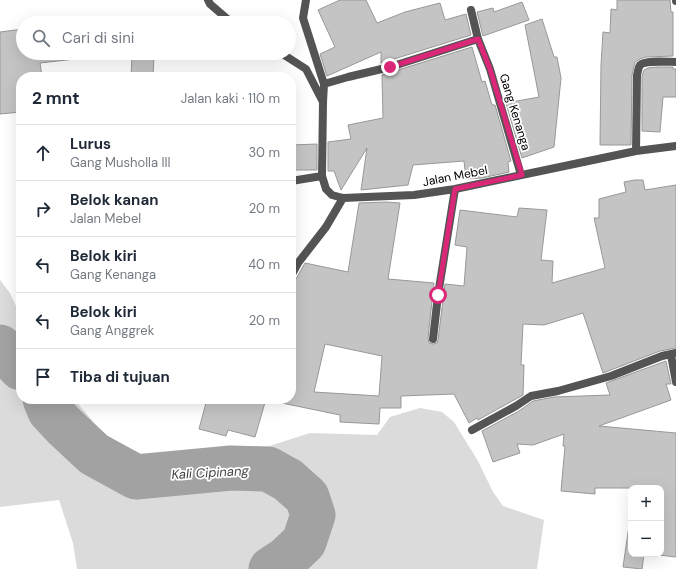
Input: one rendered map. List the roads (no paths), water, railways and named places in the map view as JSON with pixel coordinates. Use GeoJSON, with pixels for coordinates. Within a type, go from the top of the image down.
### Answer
{"type":"FeatureCollection","features":[{"type":"Feature","properties":{"kind":"street"},"geometry":{"type":"LineString","coordinates":[[208,0],[210,4],[224,16]]}},
{"type":"Feature","properties":{"kind":"street"},"geometry":{"type":"LineString","coordinates":[[306,0],[303,18],[324,84],[390,67],[478,39]]}},
{"type":"Feature","properties":{"kind":"street","name":"Gang Kenanga"},"geometry":{"type":"LineString","coordinates":[[471,10],[478,39],[490,69],[522,175]]}},
{"type":"Feature","properties":{"kind":"street"},"geometry":{"type":"LineString","coordinates":[[291,60],[306,70],[323,102]]}},
{"type":"Feature","properties":{"kind":"street"},"geometry":{"type":"LineString","coordinates":[[636,151],[637,75],[639,67],[641,64],[646,62],[676,62]]}},
{"type":"Feature","properties":{"kind":"street","name":"Jalan Mebel"},"geometry":{"type":"LineString","coordinates":[[324,84],[322,176],[326,189],[332,195],[343,198],[414,196],[455,189],[636,151],[676,146]]}},
{"type":"Feature","properties":{"kind":"street"},"geometry":{"type":"LineString","coordinates":[[296,180],[322,176]]}},
{"type":"Feature","properties":{"kind":"street"},"geometry":{"type":"LineString","coordinates":[[433,339],[438,295],[455,189]]}},
{"type":"Feature","properties":{"kind":"street"},"geometry":{"type":"LineString","coordinates":[[296,267],[326,227],[343,198]]}},
{"type":"Feature","properties":{"kind":"street"},"geometry":{"type":"LineString","coordinates":[[472,430],[531,396],[558,391],[611,376],[662,356],[673,354],[676,382]]}},
{"type":"Feature","properties":{"kind":"waterway","name":"Kali Cipinang"},"geometry":{"type":"LineString","coordinates":[[0,347],[16,363]]}},
{"type":"Feature","properties":{"kind":"waterway","name":"Kali Cipinang"},"geometry":{"type":"LineString","coordinates":[[47,404],[50,411],[64,426],[94,454],[136,477],[231,468],[268,469],[288,480],[307,497],[313,515],[304,542],[285,560],[271,569]]}}]}
